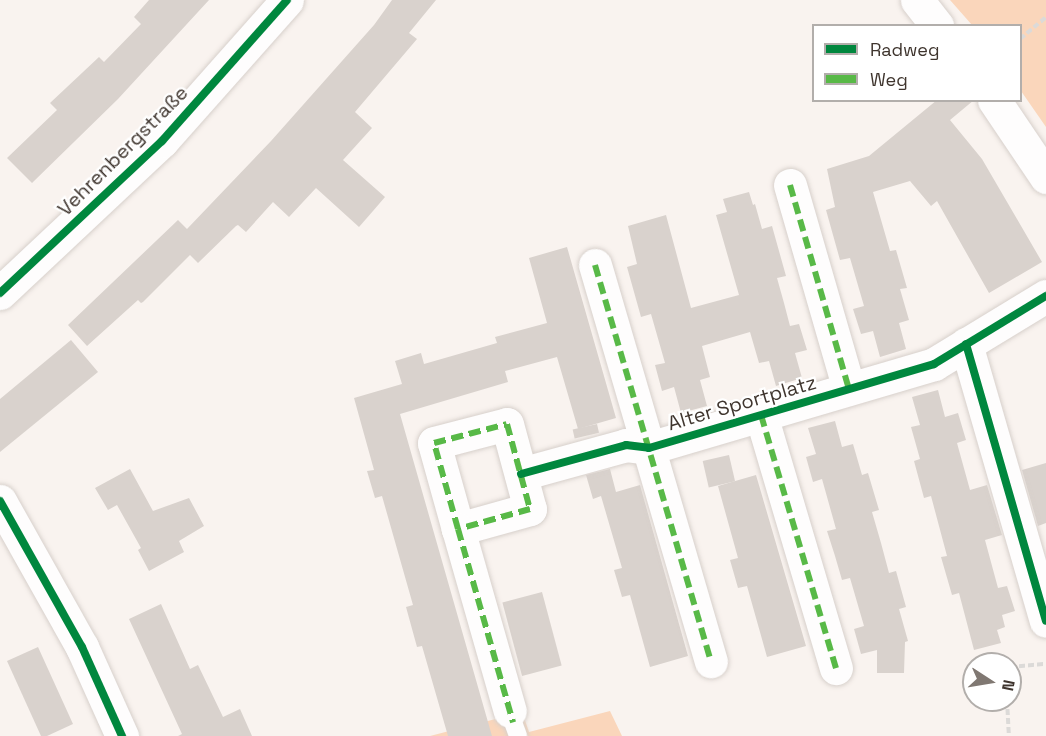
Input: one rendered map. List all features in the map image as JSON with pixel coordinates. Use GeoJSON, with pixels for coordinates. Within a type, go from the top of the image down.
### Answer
{"type":"FeatureCollection","features":[{"type":"Feature","properties":{"kind":"street","name":"Vehrenbergstraße"},"geometry":{"type":"LineString","coordinates":[[0,293],[162,141],[286,0]]}},
{"type":"Feature","properties":{"kind":"street"},"geometry":{"type":"LineString","coordinates":[[917,0],[935,24]]}},
{"type":"Feature","properties":{"kind":"street"},"geometry":{"type":"LineString","coordinates":[[995,102],[1046,177]]}},
{"type":"Feature","properties":{"kind":"street"},"geometry":{"type":"LineString","coordinates":[[790,185],[849,389]]}},
{"type":"Feature","properties":{"kind":"street","name":"Alter Sportplatz"},"geometry":{"type":"LineString","coordinates":[[595,265],[711,661]]}},
{"type":"Feature","properties":{"kind":"street","name":"Alter Sportplatz"},"geometry":{"type":"LineString","coordinates":[[521,474],[626,446],[649,447],[934,364],[1046,296]]}},
{"type":"Feature","properties":{"kind":"street"},"geometry":{"type":"LineString","coordinates":[[966,344],[1046,621]]}},
{"type":"Feature","properties":{"kind":"street","name":"Alter Sportplatz"},"geometry":{"type":"LineString","coordinates":[[760,415],[836,668]]}},
{"type":"Feature","properties":{"kind":"street"},"geometry":{"type":"LineString","coordinates":[[458,529],[530,509],[507,424],[434,443],[458,529],[514,723]]}},
{"type":"Feature","properties":{"kind":"street"},"geometry":{"type":"LineString","coordinates":[[0,501],[82,647],[122,736]]}},
{"type":"Feature","properties":{"kind":"path"},"geometry":{"type":"LineString","coordinates":[[1022,37],[1046,17]]}},
{"type":"Feature","properties":{"kind":"path"},"geometry":{"type":"LineString","coordinates":[[1022,667],[1046,664]]}},
{"type":"Feature","properties":{"kind":"path"},"geometry":{"type":"LineString","coordinates":[[1008,712],[1009,736]]}},
{"type":"Feature","properties":{"kind":"shaded area"},"geometry":{"type":"Polygon","coordinates":[[[950,0],[1046,0],[1046,127],[1022,92],[1022,24],[971,24],[950,0]]]}},
{"type":"Feature","properties":{"kind":"shaded area"},"geometry":{"type":"Polygon","coordinates":[[[610,711],[622,736],[430,736],[522,712],[529,732],[610,711]]]}},
{"type":"Feature","properties":{"kind":"building"},"geometry":{"type":"Polygon","coordinates":[[[149,0],[209,0],[118,99],[32,183],[7,158],[57,110],[50,103],[99,57],[104,62],[141,24],[134,17],[149,0]]]}},
{"type":"Feature","properties":{"kind":"building"},"geometry":{"type":"Polygon","coordinates":[[[392,0],[436,0],[409,33],[417,39],[355,112],[372,128],[343,160],[385,197],[359,227],[316,188],[289,217],[273,202],[246,232],[238,225],[236,226],[198,263],[190,255],[143,302],[138,300],[87,346],[68,325],[178,220],[187,229],[271,141],[374,25],[392,0]]]}},
{"type":"Feature","properties":{"kind":"building"},"geometry":{"type":"Polygon","coordinates":[[[935,102],[972,102],[950,120],[982,159],[1042,262],[989,293],[937,201],[931,206],[910,181],[873,192],[890,251],[896,250],[907,288],[900,289],[909,320],[899,323],[906,349],[880,357],[873,331],[861,334],[853,309],[864,306],[850,258],[840,260],[826,210],[835,207],[827,169],[869,156],[935,102]]]}},
{"type":"Feature","properties":{"kind":"building"},"geometry":{"type":"Polygon","coordinates":[[[749,192],[762,229],[772,226],[786,276],[777,278],[790,326],[799,324],[807,350],[795,353],[802,378],[776,386],[769,361],[759,363],[750,332],[702,346],[710,377],[700,380],[707,406],[681,413],[674,387],[662,391],[655,365],[665,363],[651,314],[641,317],[627,267],[637,264],[628,226],[666,215],[691,308],[739,295],[716,215],[727,212],[723,199],[749,192]]]}},
{"type":"Feature","properties":{"kind":"building"},"geometry":{"type":"Polygon","coordinates":[[[567,247],[616,418],[578,429],[557,357],[505,371],[508,382],[400,414],[492,736],[448,736],[422,646],[417,647],[406,607],[413,605],[382,496],[375,498],[367,471],[374,470],[354,398],[402,384],[395,361],[421,353],[424,364],[497,343],[495,337],[547,323],[529,258],[567,247]]]}},
{"type":"Feature","properties":{"kind":"building"},"geometry":{"type":"Polygon","coordinates":[[[71,340],[98,372],[0,452],[0,399],[71,340]]]}},
{"type":"Feature","properties":{"kind":"building"},"geometry":{"type":"Polygon","coordinates":[[[938,390],[945,417],[958,413],[966,440],[957,443],[970,490],[987,485],[1002,535],[985,540],[998,588],[1007,586],[1015,611],[1002,615],[1005,627],[997,630],[1001,643],[974,650],[959,593],[952,595],[941,557],[947,556],[931,496],[924,498],[914,461],[920,459],[911,427],[920,425],[912,397],[938,390]]]}},
{"type":"Feature","properties":{"kind":"building"},"geometry":{"type":"Polygon","coordinates":[[[835,421],[842,447],[853,444],[862,475],[868,473],[879,510],[872,512],[889,573],[896,571],[906,607],[899,609],[908,641],[905,642],[904,673],[877,673],[877,650],[861,654],[854,629],[864,626],[850,578],[842,580],[827,531],[836,529],[822,479],[813,482],[806,457],[816,454],[808,428],[835,421]]]}},
{"type":"Feature","properties":{"kind":"building"},"geometry":{"type":"Polygon","coordinates":[[[597,424],[599,433],[575,438],[573,430],[597,424]]]}},
{"type":"Feature","properties":{"kind":"building"},"geometry":{"type":"Polygon","coordinates":[[[729,455],[735,481],[709,487],[703,461],[729,455]]]}},
{"type":"Feature","properties":{"kind":"building"},"geometry":{"type":"Polygon","coordinates":[[[1046,463],[1046,523],[1038,526],[1022,470],[1046,463]]]}},
{"type":"Feature","properties":{"kind":"building"},"geometry":{"type":"Polygon","coordinates":[[[130,469],[153,511],[189,498],[204,526],[179,541],[184,552],[149,571],[138,550],[141,548],[117,505],[108,510],[95,488],[130,469]]]}},
{"type":"Feature","properties":{"kind":"building"},"geometry":{"type":"Polygon","coordinates":[[[610,469],[616,492],[640,485],[688,656],[650,667],[630,595],[622,597],[614,570],[622,568],[601,496],[593,499],[586,475],[610,469]]]}},
{"type":"Feature","properties":{"kind":"building"},"geometry":{"type":"Polygon","coordinates":[[[756,475],[806,646],[767,657],[747,586],[738,588],[730,560],[738,558],[718,486],[756,475]]]}},
{"type":"Feature","properties":{"kind":"building"},"geometry":{"type":"Polygon","coordinates":[[[542,592],[562,665],[522,676],[502,603],[542,592]]]}},
{"type":"Feature","properties":{"kind":"building"},"geometry":{"type":"Polygon","coordinates":[[[161,604],[190,669],[198,665],[223,717],[240,709],[252,736],[178,736],[182,734],[129,619],[161,604]]]}},
{"type":"Feature","properties":{"kind":"building"},"geometry":{"type":"Polygon","coordinates":[[[38,647],[73,724],[47,736],[41,736],[7,661],[38,647]]]}},
{"type":"Feature","properties":{"kind":"marked path"},"geometry":{"type":"LineString","coordinates":[[790,185],[849,389]]}},
{"type":"Feature","properties":{"kind":"marked path"},"geometry":{"type":"LineString","coordinates":[[595,265],[711,661]]}},
{"type":"Feature","properties":{"kind":"marked path"},"geometry":{"type":"LineString","coordinates":[[761,415],[836,668]]}},
{"type":"Feature","properties":{"kind":"marked path"},"geometry":{"type":"LineString","coordinates":[[507,424],[530,509],[458,529],[434,443],[507,424]]}},
{"type":"Feature","properties":{"kind":"marked path"},"geometry":{"type":"LineString","coordinates":[[458,529],[513,722]]}},
{"type":"Feature","properties":{"kind":"cycle path"},"geometry":{"type":"LineString","coordinates":[[0,293],[162,141],[287,0]]}},
{"type":"Feature","properties":{"kind":"cycle path"},"geometry":{"type":"LineString","coordinates":[[521,474],[626,445],[649,448],[934,364],[1046,296]]}},
{"type":"Feature","properties":{"kind":"cycle path"},"geometry":{"type":"LineString","coordinates":[[966,344],[1046,621]]}},
{"type":"Feature","properties":{"kind":"cycle path"},"geometry":{"type":"LineString","coordinates":[[0,501],[82,647],[122,736]]}}]}
